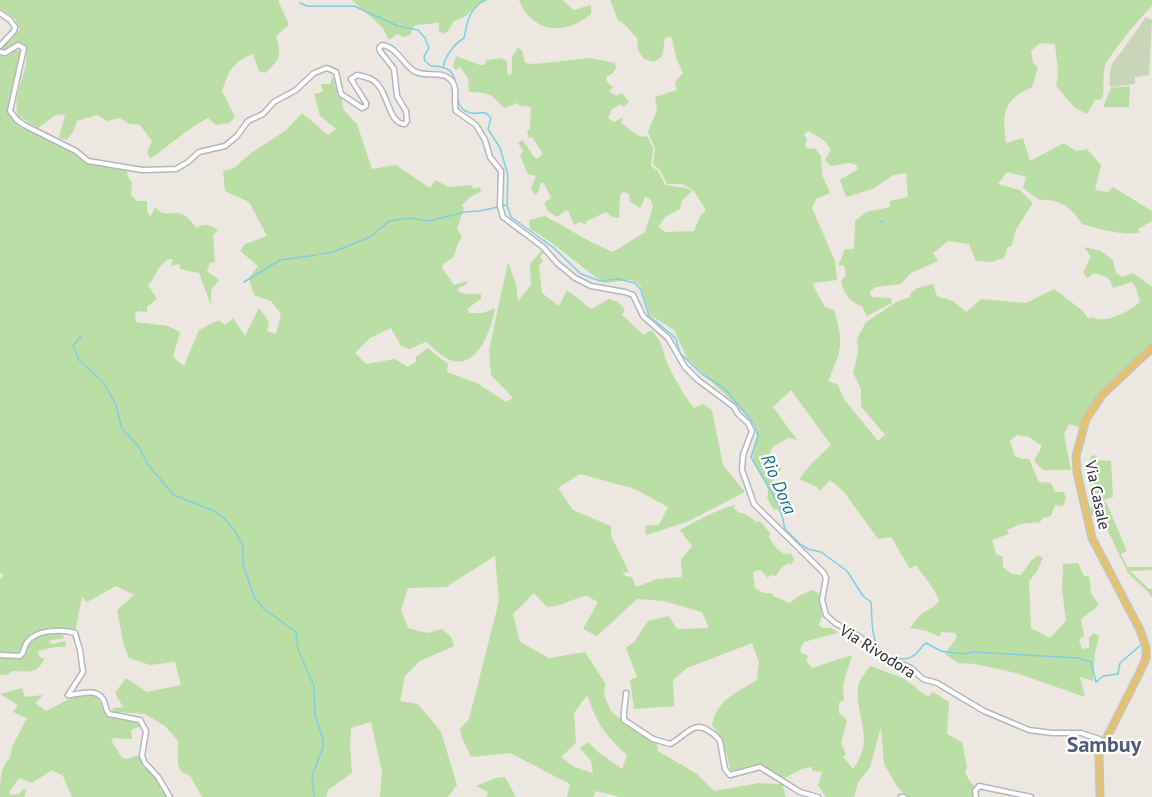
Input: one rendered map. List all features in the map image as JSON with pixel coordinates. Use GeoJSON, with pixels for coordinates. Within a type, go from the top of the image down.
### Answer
{"type":"FeatureCollection","features":[{"type":"Feature","properties":{"kind":"main road","name":"Via Casale"},"geometry":{"type":"LineString","coordinates":[[1100,797],[1099,753],[1140,672],[1146,658],[1146,647],[1140,630],[1092,538],[1077,472],[1076,456],[1086,419],[1102,394],[1152,348]]}},
{"type":"Feature","properties":{"kind":"street"},"geometry":{"type":"LineString","coordinates":[[0,13],[15,27],[0,46]]}},
{"type":"Feature","properties":{"kind":"street","name":"Via Rivodora"},"geometry":{"type":"LineString","coordinates":[[0,52],[5,54],[18,45],[24,48],[25,52],[10,111],[17,120],[76,151],[88,161],[144,171],[176,169],[199,152],[229,144],[248,121],[263,114],[274,102],[296,90],[320,69],[327,68],[336,72],[341,94],[362,108],[366,106],[366,103],[351,79],[357,75],[371,79],[383,92],[393,116],[400,124],[405,124],[407,115],[397,96],[394,69],[380,50],[380,46],[384,45],[396,52],[420,74],[439,75],[451,80],[455,88],[456,111],[476,125],[485,140],[490,158],[499,168],[500,206],[503,217],[543,247],[575,278],[591,286],[633,295],[645,319],[668,338],[685,367],[698,380],[733,406],[748,423],[752,431],[743,455],[741,470],[751,496],[758,509],[823,572],[826,578],[822,600],[826,615],[835,623],[860,637],[880,654],[911,668],[923,679],[937,683],[984,711],[1029,730],[1081,733],[1099,739],[1103,743]]}},
{"type":"Feature","properties":{"kind":"street"},"geometry":{"type":"LineString","coordinates":[[0,655],[20,656],[24,653],[26,643],[43,633],[75,633],[83,672],[68,695],[98,694],[109,714],[140,720],[146,731],[142,756],[170,797]]}},
{"type":"Feature","properties":{"kind":"street"},"geometry":{"type":"LineString","coordinates":[[627,693],[623,711],[624,720],[652,739],[670,744],[692,728],[705,728],[720,741],[725,769],[730,775],[760,767],[800,792],[819,797]]}},
{"type":"Feature","properties":{"kind":"street"},"geometry":{"type":"LineString","coordinates":[[976,797],[975,791],[979,786],[1030,797]]}},
{"type":"Feature","properties":{"kind":"green space"},"geometry":{"type":"Polygon","coordinates":[[[0,0],[278,0],[289,25],[276,36],[278,57],[265,73],[259,71],[253,54],[240,60],[229,73],[222,91],[235,117],[229,123],[216,125],[208,118],[150,159],[147,152],[152,141],[140,125],[129,124],[120,118],[107,121],[97,115],[77,121],[67,140],[59,138],[65,115],[57,114],[38,128],[18,116],[17,98],[26,52],[24,43],[4,50],[2,48],[20,29],[15,19],[0,8],[0,0]]]}},
{"type":"Feature","properties":{"kind":"green space"},"geometry":{"type":"Polygon","coordinates":[[[352,0],[489,0],[476,6],[466,16],[454,21],[443,34],[439,31],[439,22],[414,26],[410,35],[404,37],[397,34],[389,40],[383,28],[352,0]]]}},
{"type":"Feature","properties":{"kind":"green space"},"geometry":{"type":"Polygon","coordinates":[[[519,0],[563,0],[573,10],[591,5],[591,14],[571,26],[550,28],[532,19],[519,0]]]}},
{"type":"Feature","properties":{"kind":"green space"},"geometry":{"type":"Polygon","coordinates":[[[610,0],[1152,0],[1152,6],[1107,62],[1104,70],[1102,99],[1095,100],[1087,114],[1075,108],[1056,86],[1058,71],[1055,44],[1040,43],[1031,51],[1033,63],[1038,67],[1032,87],[1015,97],[1010,103],[1004,123],[1006,143],[1023,138],[1030,161],[1064,143],[1076,151],[1087,149],[1101,165],[1095,190],[1108,192],[1113,187],[1152,211],[1152,221],[1138,229],[1140,232],[1120,233],[1082,224],[1069,208],[1058,202],[1039,200],[1023,188],[1026,177],[1007,172],[998,184],[1020,190],[1033,203],[1016,229],[1012,245],[1007,248],[1004,258],[991,262],[976,261],[969,244],[948,241],[933,253],[938,261],[911,273],[901,284],[876,287],[870,291],[871,297],[891,298],[892,303],[867,316],[862,306],[854,303],[845,293],[841,281],[846,275],[844,265],[838,266],[845,249],[854,249],[855,221],[866,212],[890,207],[890,201],[908,197],[906,173],[893,175],[873,189],[846,197],[840,180],[858,169],[856,165],[847,163],[831,166],[825,160],[831,150],[824,140],[808,131],[804,135],[807,139],[805,145],[807,149],[815,148],[821,156],[822,175],[830,193],[816,199],[812,208],[835,261],[837,280],[813,283],[825,307],[834,310],[839,331],[839,353],[828,381],[838,385],[844,399],[878,441],[885,435],[861,406],[861,389],[853,373],[858,353],[857,339],[866,322],[896,302],[910,297],[910,294],[917,288],[933,284],[937,296],[953,301],[966,312],[981,299],[1026,303],[1054,289],[1083,311],[1088,318],[1110,318],[1124,313],[1140,302],[1132,282],[1113,288],[1104,276],[1094,273],[1087,278],[1083,272],[1091,257],[1084,247],[1101,251],[1113,260],[1116,273],[1122,277],[1133,273],[1152,287],[1152,344],[1102,392],[1081,428],[1069,424],[1064,434],[1071,470],[1043,470],[1034,461],[1042,446],[1029,437],[1017,435],[1010,441],[1015,456],[1029,459],[1039,482],[1051,483],[1055,492],[1064,492],[1066,498],[1063,506],[1055,505],[1051,516],[1043,518],[1040,522],[1020,524],[1007,530],[1009,534],[992,540],[996,554],[1003,557],[1003,567],[1012,574],[1021,575],[1038,555],[1043,558],[1036,573],[1029,581],[1031,628],[1050,638],[1066,621],[1062,590],[1063,564],[1078,563],[1084,576],[1089,576],[1091,593],[1099,605],[1081,619],[1084,636],[1079,640],[1082,649],[1089,648],[1089,638],[1093,633],[1099,636],[1095,652],[1093,681],[1080,677],[1085,697],[1016,673],[976,664],[958,663],[945,654],[957,637],[955,633],[941,632],[940,637],[927,631],[910,628],[921,614],[934,607],[939,601],[932,586],[916,565],[910,569],[891,537],[878,539],[844,492],[830,480],[820,491],[817,487],[799,479],[831,445],[791,390],[773,407],[797,440],[789,438],[774,446],[770,452],[782,469],[771,478],[788,501],[781,515],[777,509],[774,510],[767,498],[768,489],[754,462],[756,424],[687,358],[674,330],[650,315],[641,287],[635,281],[629,280],[604,283],[530,229],[529,220],[545,216],[613,252],[645,232],[653,207],[650,199],[645,197],[640,208],[630,202],[629,194],[623,192],[620,195],[619,218],[612,217],[606,212],[587,221],[586,225],[580,222],[574,225],[568,211],[566,210],[557,217],[548,211],[544,203],[551,198],[544,183],[541,183],[535,195],[531,188],[536,176],[528,174],[520,156],[523,151],[518,143],[522,140],[537,159],[543,154],[532,137],[529,138],[527,131],[530,129],[531,107],[520,106],[517,103],[504,108],[489,95],[469,92],[468,78],[460,67],[456,70],[453,66],[456,56],[480,65],[484,65],[487,60],[502,58],[507,62],[507,74],[509,75],[512,73],[512,57],[518,48],[522,50],[525,63],[590,58],[615,63],[616,68],[613,73],[606,77],[607,82],[613,87],[609,91],[616,96],[622,93],[629,102],[623,107],[621,104],[612,109],[608,118],[614,122],[623,117],[621,123],[640,137],[647,136],[653,148],[651,166],[658,171],[665,185],[692,191],[682,201],[680,209],[665,217],[658,227],[665,232],[694,231],[700,216],[706,210],[694,191],[682,184],[667,184],[660,170],[653,164],[655,149],[648,132],[657,110],[655,97],[677,90],[675,82],[683,73],[676,58],[672,37],[665,38],[662,56],[654,62],[644,59],[638,50],[637,38],[618,20],[610,0]]]}},
{"type":"Feature","properties":{"kind":"green space"},"geometry":{"type":"Polygon","coordinates":[[[1146,17],[1152,20],[1149,75],[1135,77],[1135,84],[1110,87],[1111,65],[1146,17]]]}},
{"type":"Feature","properties":{"kind":"green space"},"geometry":{"type":"Polygon","coordinates":[[[15,50],[21,51],[22,55],[8,110],[16,121],[42,137],[70,149],[89,163],[128,167],[127,174],[132,183],[131,195],[137,201],[147,201],[149,215],[151,216],[155,207],[162,213],[182,214],[189,218],[197,228],[208,225],[218,230],[213,235],[215,262],[210,263],[207,271],[219,280],[211,290],[211,305],[199,273],[180,269],[179,264],[172,266],[173,259],[169,259],[161,266],[148,285],[157,299],[147,307],[147,312],[138,311],[135,314],[136,322],[168,326],[180,332],[173,357],[184,366],[199,330],[219,320],[225,325],[233,318],[245,336],[259,308],[269,322],[267,331],[276,334],[281,314],[271,301],[254,295],[249,278],[258,266],[240,251],[245,244],[267,236],[249,202],[225,191],[223,171],[234,168],[251,153],[285,131],[302,113],[328,135],[336,129],[320,116],[314,94],[323,92],[321,84],[330,84],[333,76],[336,89],[342,99],[343,109],[357,124],[372,169],[396,165],[430,188],[435,180],[449,187],[472,185],[473,189],[479,187],[482,191],[470,197],[462,205],[464,208],[457,229],[462,237],[455,255],[443,264],[442,268],[454,285],[468,281],[467,284],[458,288],[459,292],[481,294],[481,299],[467,309],[469,313],[483,313],[495,308],[483,344],[470,358],[453,361],[426,342],[409,349],[401,346],[391,328],[370,338],[355,353],[366,364],[395,359],[408,367],[417,361],[415,358],[427,348],[448,364],[447,372],[477,383],[506,402],[513,398],[491,375],[489,350],[508,262],[516,284],[518,301],[531,285],[530,264],[543,249],[545,251],[540,257],[543,261],[539,266],[542,293],[559,306],[567,290],[591,309],[609,299],[618,302],[625,310],[622,315],[644,335],[651,330],[656,335],[674,378],[694,408],[703,404],[712,410],[723,465],[745,492],[687,522],[646,535],[645,526],[659,525],[668,507],[635,489],[580,474],[558,488],[573,510],[611,526],[611,536],[629,572],[622,573],[632,577],[636,587],[657,579],[682,577],[681,560],[692,546],[680,530],[714,512],[735,505],[734,508],[739,513],[744,513],[757,522],[760,521],[770,533],[769,537],[776,548],[784,554],[791,553],[794,560],[791,565],[789,563],[781,568],[776,576],[770,575],[768,578],[760,570],[753,572],[755,588],[790,603],[800,595],[813,590],[818,593],[823,613],[819,625],[822,628],[831,628],[837,633],[804,642],[800,650],[808,657],[806,661],[812,668],[852,655],[843,685],[844,700],[839,703],[839,713],[847,720],[841,743],[846,754],[843,757],[853,769],[860,758],[864,737],[858,687],[870,666],[903,678],[928,697],[933,692],[949,702],[947,734],[962,742],[967,766],[965,773],[971,783],[979,789],[978,797],[907,797],[898,788],[884,764],[881,727],[870,767],[858,783],[854,797],[826,797],[818,785],[822,772],[812,771],[812,767],[802,769],[781,780],[763,768],[733,774],[723,743],[712,725],[723,703],[757,680],[759,662],[752,643],[687,668],[673,680],[674,706],[634,709],[630,680],[637,677],[626,648],[634,642],[648,621],[669,616],[677,629],[709,628],[702,612],[663,601],[637,599],[597,636],[583,629],[598,602],[587,596],[558,606],[547,607],[534,593],[513,614],[520,642],[549,658],[585,652],[605,683],[604,695],[611,711],[657,744],[658,751],[697,774],[714,791],[759,783],[782,784],[786,797],[620,797],[596,791],[593,797],[567,797],[570,784],[510,753],[471,757],[460,729],[469,719],[499,601],[495,556],[446,587],[408,588],[401,610],[408,628],[427,633],[442,629],[451,637],[454,646],[420,661],[405,676],[400,701],[418,704],[441,732],[457,785],[448,797],[380,797],[382,772],[371,722],[351,728],[352,773],[328,790],[326,797],[202,797],[190,776],[182,772],[178,765],[178,741],[165,726],[145,714],[115,712],[112,708],[123,707],[115,693],[126,678],[147,692],[181,685],[175,662],[150,665],[129,658],[124,646],[117,610],[134,595],[116,586],[87,602],[82,597],[75,632],[55,631],[32,636],[21,653],[0,653],[0,579],[3,576],[0,572],[0,56],[15,50]],[[587,695],[574,713],[576,743],[561,757],[574,767],[593,773],[591,761],[580,748],[588,742],[622,769],[627,755],[602,728],[587,695]]]}},
{"type":"Feature","properties":{"kind":"green space"},"geometry":{"type":"Polygon","coordinates":[[[1130,86],[1129,107],[1103,107],[1111,88],[1130,86]]]}},
{"type":"Feature","properties":{"kind":"green space"},"geometry":{"type":"Polygon","coordinates":[[[1097,455],[1097,460],[1111,461],[1113,497],[1097,502],[1089,466],[1091,456],[1097,455]]]}},
{"type":"Feature","properties":{"kind":"green space"},"geometry":{"type":"Polygon","coordinates":[[[1106,502],[1127,551],[1121,554],[1127,567],[1152,567],[1152,570],[1130,571],[1149,589],[1152,589],[1152,598],[1128,573],[1100,514],[1089,516],[1088,510],[1091,507],[1106,502]]]}},
{"type":"Feature","properties":{"kind":"green space"},"geometry":{"type":"Polygon","coordinates":[[[61,632],[64,638],[48,641],[52,644],[65,641],[66,647],[38,651],[39,657],[44,660],[38,668],[0,675],[0,654],[24,655],[30,643],[37,636],[61,632]]]}},
{"type":"Feature","properties":{"kind":"green space"},"geometry":{"type":"Polygon","coordinates":[[[22,688],[25,697],[43,695],[35,703],[46,711],[75,696],[91,694],[97,698],[109,715],[139,722],[143,725],[131,730],[132,739],[114,738],[111,740],[122,758],[127,759],[139,755],[153,772],[168,797],[72,797],[63,776],[52,770],[32,783],[19,778],[9,792],[11,795],[19,794],[24,789],[26,790],[24,797],[0,797],[2,770],[10,758],[12,747],[27,718],[13,712],[18,705],[0,694],[22,688]]]}},
{"type":"Feature","properties":{"kind":"green space"},"geometry":{"type":"Polygon","coordinates":[[[505,777],[516,797],[486,797],[488,792],[476,786],[496,778],[505,777]]]}},
{"type":"Feature","properties":{"kind":"waterway"},"geometry":{"type":"LineString","coordinates":[[443,68],[450,51],[464,38],[472,12],[484,0]]}},
{"type":"Feature","properties":{"kind":"waterway","name":"Rio Dora"},"geometry":{"type":"LineString","coordinates":[[300,3],[307,6],[354,6],[398,26],[418,30],[425,38],[429,48],[424,56],[425,61],[431,66],[444,67],[451,72],[455,79],[459,103],[463,109],[471,113],[486,113],[491,118],[488,129],[500,148],[508,175],[507,205],[511,217],[554,248],[581,274],[600,281],[618,279],[635,283],[641,290],[649,316],[676,339],[680,353],[702,374],[725,389],[755,425],[758,436],[751,457],[780,507],[785,529],[800,544],[808,549],[821,552],[847,571],[863,596],[871,602],[872,627],[876,643],[886,654],[895,658],[909,658],[926,643],[941,651],[963,654],[974,652],[1078,658],[1091,662],[1096,682],[1103,676],[1118,674],[1120,663],[1142,644]]}},
{"type":"Feature","properties":{"kind":"waterway"},"geometry":{"type":"LineString","coordinates":[[320,254],[333,252],[370,237],[389,221],[410,218],[429,221],[507,205]]}},
{"type":"Feature","properties":{"kind":"waterway"},"geometry":{"type":"LineString","coordinates":[[244,282],[280,260],[317,255]]}},
{"type":"Feature","properties":{"kind":"waterway"},"geometry":{"type":"LineString","coordinates":[[81,336],[73,346],[79,360],[104,383],[116,405],[122,429],[139,447],[148,465],[174,495],[214,511],[225,519],[243,546],[243,564],[254,597],[264,609],[296,632],[298,649],[314,686],[315,715],[323,739],[323,747],[312,776],[314,797]]}},
{"type":"Feature","properties":{"kind":"district","name":"Sambuy"},"geometry":{"type":"Point","coordinates":[1104,744]}}]}
